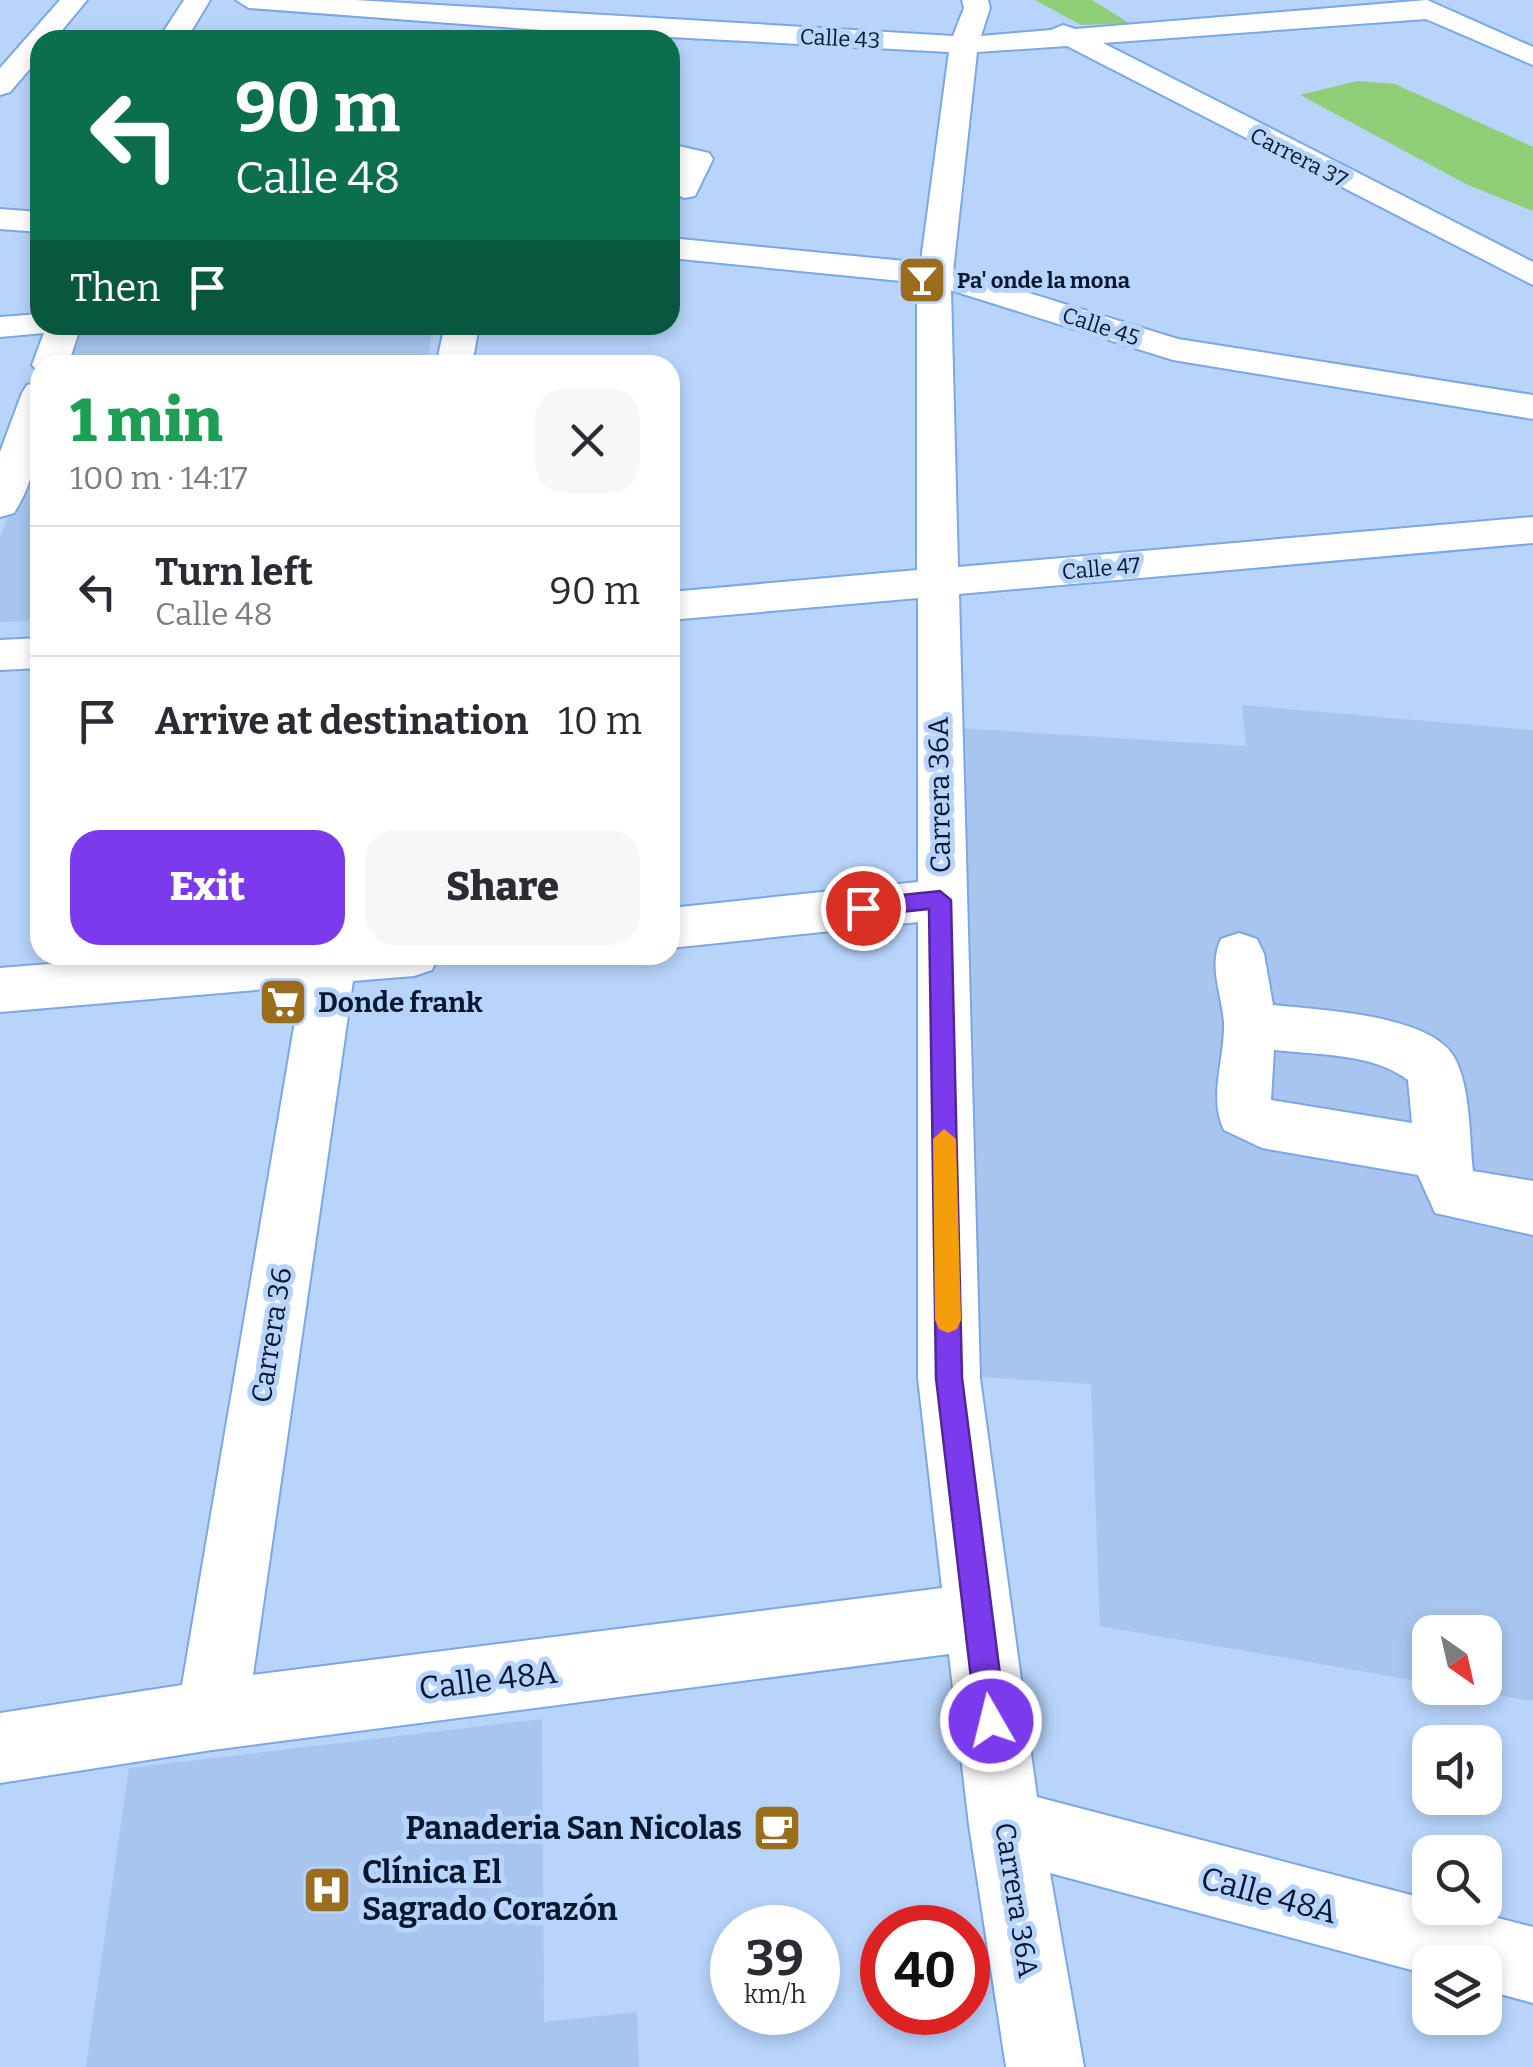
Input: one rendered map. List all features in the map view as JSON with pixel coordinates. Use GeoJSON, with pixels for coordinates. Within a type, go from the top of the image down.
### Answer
{"type":"FeatureCollection","features":[{"type":"Feature","properties":{"kind":"main road"},"geometry":{"type":"LineString","coordinates":[[0,219],[30,221]]}},
{"type":"Feature","properties":{"kind":"main road","name":"Calle 45"},"geometry":{"type":"LineString","coordinates":[[680,249],[935,274],[1173,349],[1533,407]]}},
{"type":"Feature","properties":{"kind":"street"},"geometry":{"type":"LineString","coordinates":[[48,30],[74,0]]}},
{"type":"Feature","properties":{"kind":"street"},"geometry":{"type":"LineString","coordinates":[[178,30],[197,0]]}},
{"type":"Feature","properties":{"kind":"street","name":"Calle 43"},"geometry":{"type":"LineString","coordinates":[[250,0],[964,45],[1418,5]]}},
{"type":"Feature","properties":{"kind":"street","name":"Carrera 36A"},"geometry":{"type":"LineString","coordinates":[[974,0],[977,8],[964,45],[942,253],[935,274],[949,1378],[1005,1824],[1044,2067]]}},
{"type":"Feature","properties":{"kind":"street"},"geometry":{"type":"LineString","coordinates":[[1418,5],[1533,57]]}},
{"type":"Feature","properties":{"kind":"street"},"geometry":{"type":"LineString","coordinates":[[1034,16],[1066,35]]}},
{"type":"Feature","properties":{"kind":"street","name":"Carrera 37"},"geometry":{"type":"LineString","coordinates":[[1066,35],[1533,275]]}},
{"type":"Feature","properties":{"kind":"street"},"geometry":{"type":"LineString","coordinates":[[0,86],[30,51]]}},
{"type":"Feature","properties":{"kind":"street"},"geometry":{"type":"LineString","coordinates":[[680,154],[698,159],[684,188]]}},
{"type":"Feature","properties":{"kind":"street"},"geometry":{"type":"LineString","coordinates":[[0,327],[30,325]]}},
{"type":"Feature","properties":{"kind":"street"},"geometry":{"type":"LineString","coordinates":[[0,504],[30,421]]}},
{"type":"Feature","properties":{"kind":"street","name":"Calle 47"},"geometry":{"type":"LineString","coordinates":[[680,605],[1533,530]]}},
{"type":"Feature","properties":{"kind":"street"},"geometry":{"type":"LineString","coordinates":[[0,655],[30,653]]}},
{"type":"Feature","properties":{"kind":"street"},"geometry":{"type":"LineString","coordinates":[[680,927],[940,900]]}},
{"type":"Feature","properties":{"kind":"street"},"geometry":{"type":"LineString","coordinates":[[1239,954],[1250,1024],[1244,1113],[1262,1123],[1444,1154]]}},
{"type":"Feature","properties":{"kind":"street"},"geometry":{"type":"LineString","coordinates":[[0,990],[276,965]]}},
{"type":"Feature","properties":{"kind":"street","name":"Carrera 36"},"geometry":{"type":"LineString","coordinates":[[212,1716],[330,965]]}},
{"type":"Feature","properties":{"kind":"street"},"geometry":{"type":"LineString","coordinates":[[1250,1024],[1393,1044],[1420,1056],[1433,1069],[1446,1184],[1455,1194],[1533,1208]]}},
{"type":"Feature","properties":{"kind":"street","name":"Calle 48A"},"geometry":{"type":"LineString","coordinates":[[0,1748],[212,1716],[977,1618]]}},
{"type":"Feature","properties":{"kind":"street","name":"Calle 48A"},"geometry":{"type":"LineString","coordinates":[[1005,1824],[1533,1965]]}},
{"type":"Feature","properties":{"kind":"shaded area"},"geometry":{"type":"Polygon","coordinates":[[[75,335],[432,335],[428,355],[68,355],[75,335]]]}},
{"type":"Feature","properties":{"kind":"shaded area"},"geometry":{"type":"Polygon","coordinates":[[[30,457],[30,620],[0,622],[0,538],[30,457]]]}},
{"type":"Feature","properties":{"kind":"shaded area"},"geometry":{"type":"Polygon","coordinates":[[[1242,705],[1533,730],[1533,1701],[1502,1696],[1502,1615],[1412,1615],[1412,1680],[1100,1626],[1091,1384],[981,1377],[957,728],[1246,746],[1242,705]]]}},
{"type":"Feature","properties":{"kind":"shaded area","name":"Clínica El Sagrado Corazón"},"geometry":{"type":"Polygon","coordinates":[[[542,1719],[544,2022],[637,2012],[639,2067],[86,2067],[129,1768],[542,1719]]]}},
{"type":"Feature","properties":{"kind":"green space"},"geometry":{"type":"Polygon","coordinates":[[[1035,0],[1092,0],[1129,23],[1081,25],[1035,0]]]}},
{"type":"Feature","properties":{"kind":"green space"},"geometry":{"type":"Polygon","coordinates":[[[1357,81],[1395,84],[1533,147],[1533,211],[1468,185],[1300,95],[1357,81]]]}},
{"type":"Feature","properties":{"kind":"slow traffic"},"geometry":{"type":"LineString","coordinates":[[944,1139],[948,1320]]}},
{"type":"Feature","properties":{"kind":"place","name":"Pa' onde la mona"},"geometry":{"type":"Point","coordinates":[922,280]}},
{"type":"Feature","properties":{"kind":"place","name":"Donde frank"},"geometry":{"type":"Point","coordinates":[283,1002]}},
{"type":"Feature","properties":{"kind":"place","name":"Panaderia San Nicolas"},"geometry":{"type":"Point","coordinates":[777,1828]}},
{"type":"Feature","properties":{"kind":"place","name":"Clínica El Sagrado Corazón"},"geometry":{"type":"Point","coordinates":[327,1890]}},
{"type":"Feature","properties":{"kind":"route"},"geometry":{"type":"LineString","coordinates":[[863,908],[940,900],[949,1378],[991,1721]]}}]}
